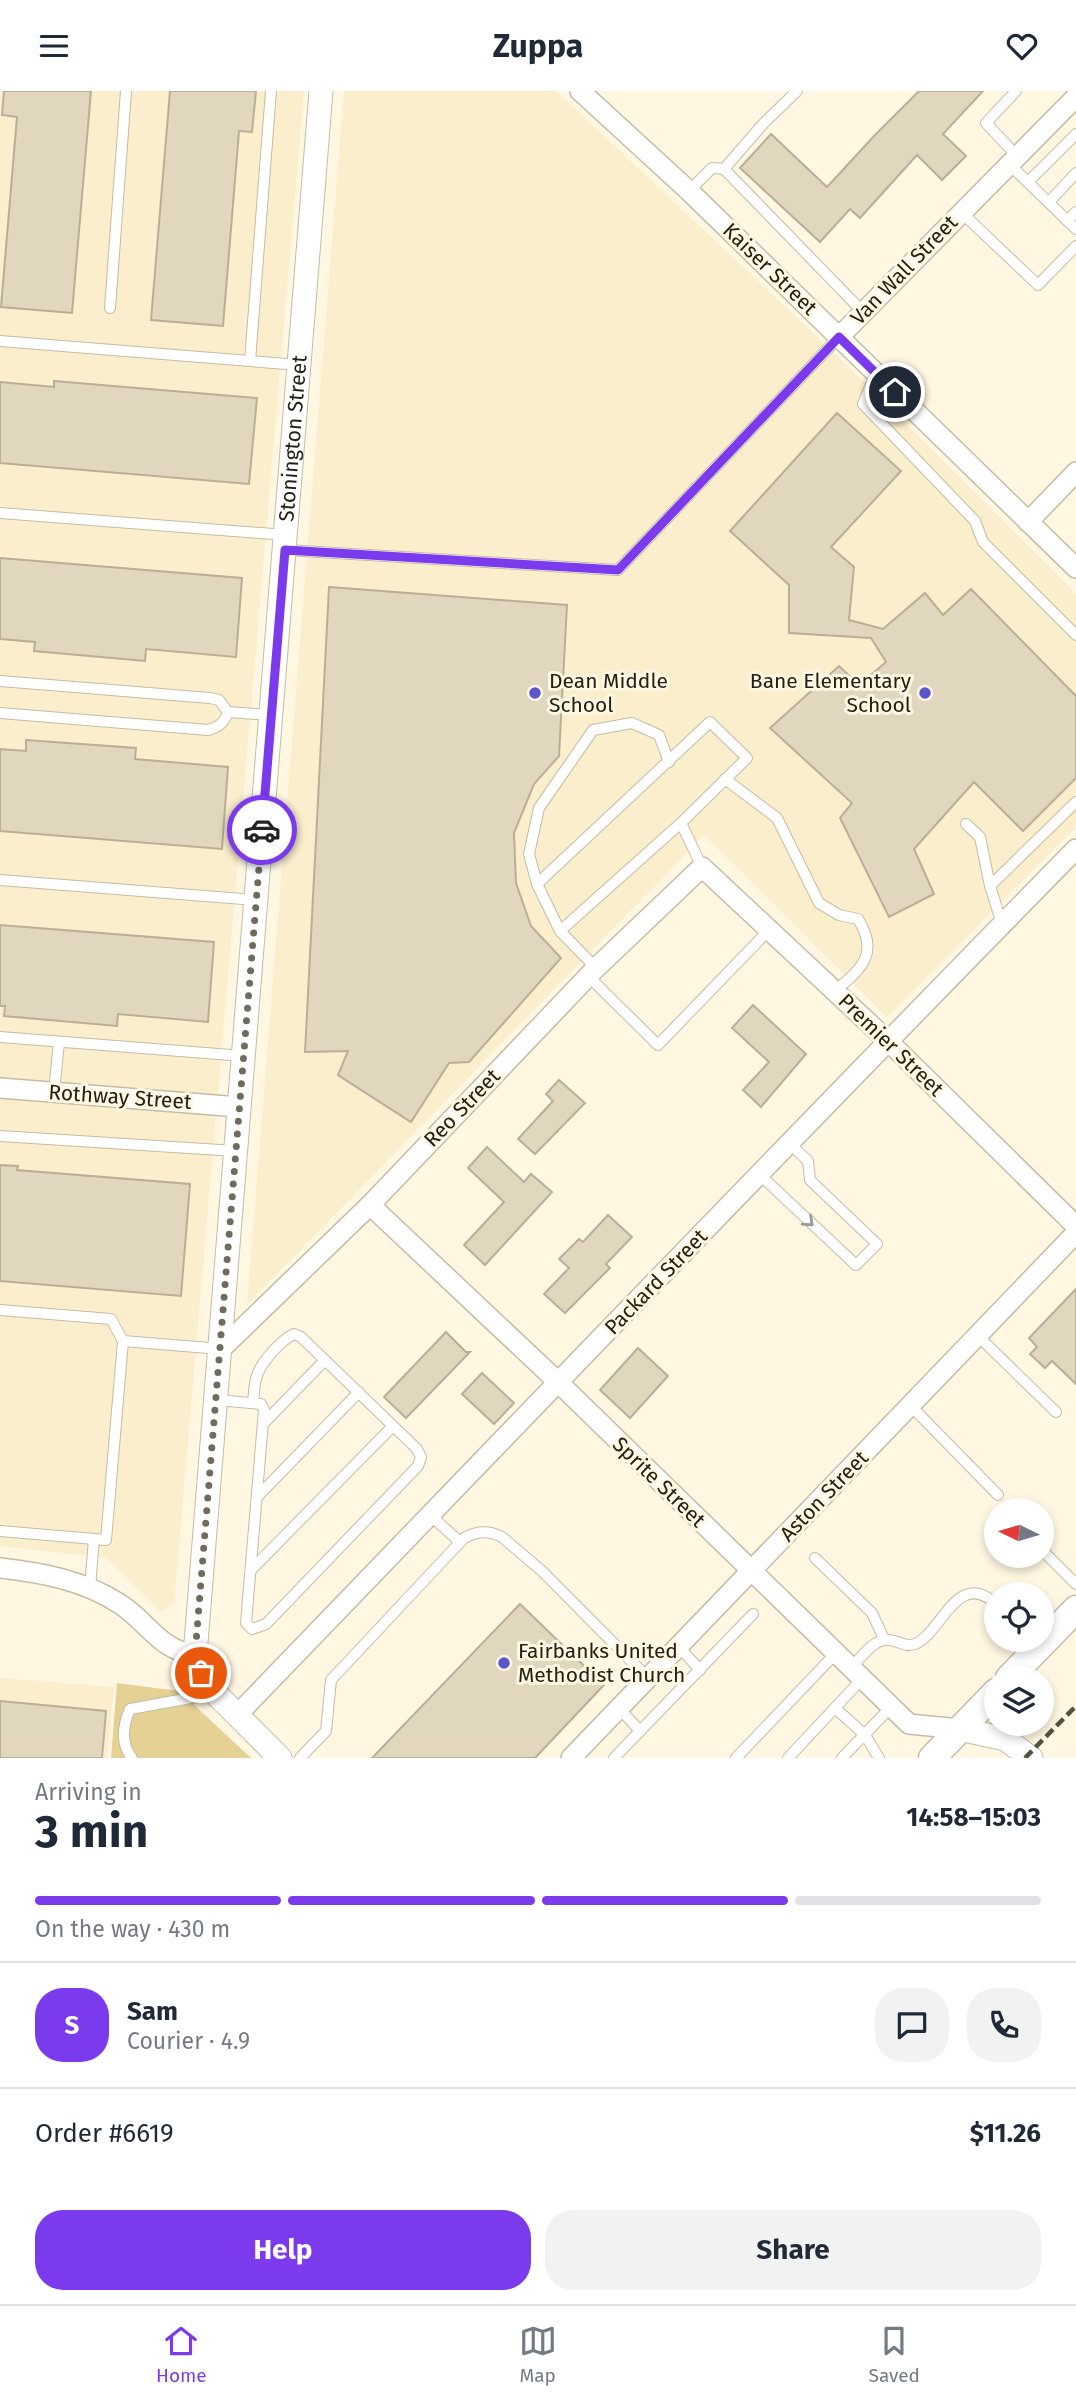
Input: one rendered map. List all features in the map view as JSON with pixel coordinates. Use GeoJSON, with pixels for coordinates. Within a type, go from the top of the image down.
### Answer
{"type":"FeatureCollection","features":[{"type":"Feature","properties":{"kind":"main road"},"geometry":{"type":"LineString","coordinates":[[1054,1629],[1076,1609]]}},
{"type":"Feature","properties":{"kind":"main road"},"geometry":{"type":"LineString","coordinates":[[1019,1666],[1031,1652]]}},
{"type":"Feature","properties":{"kind":"main road"},"geometry":{"type":"LineString","coordinates":[[932,1758],[984,1704]]}},
{"type":"Feature","properties":{"kind":"street","name":"Stonington Street"},"geometry":{"type":"LineString","coordinates":[[281,1758],[209,1687],[195,1655],[321,91]]}},
{"type":"Feature","properties":{"kind":"street","name":"Kaiser Street"},"geometry":{"type":"LineString","coordinates":[[580,91],[689,191],[1076,568]]}},
{"type":"Feature","properties":{"kind":"street","name":"Van Wall Street"},"geometry":{"type":"LineString","coordinates":[[839,337],[1076,97]]}},
{"type":"Feature","properties":{"kind":"street"},"geometry":{"type":"LineString","coordinates":[[1028,522],[1076,472]]}},
{"type":"Feature","properties":{"kind":"street","name":"Packard Street"},"geometry":{"type":"LineString","coordinates":[[236,1715],[1076,849]]}},
{"type":"Feature","properties":{"kind":"street","name":"Premier Street"},"geometry":{"type":"LineString","coordinates":[[702,867],[888,1041],[1076,1226]]}},
{"type":"Feature","properties":{"kind":"street","name":"Reo Street"},"geometry":{"type":"LineString","coordinates":[[221,1349],[370,1205],[592,972],[702,867]]}},
{"type":"Feature","properties":{"kind":"street","name":"Rothway Street"},"geometry":{"type":"LineString","coordinates":[[0,1088],[239,1107]]}},
{"type":"Feature","properties":{"kind":"street","name":"Sprite Street"},"geometry":{"type":"LineString","coordinates":[[370,1205],[558,1382],[909,1724],[960,1729]]}},
{"type":"Feature","properties":{"kind":"street","name":"Aston Street"},"geometry":{"type":"LineString","coordinates":[[571,1758],[1076,1233]]}},
{"type":"Feature","properties":{"kind":"street"},"geometry":{"type":"LineString","coordinates":[[0,1568],[34,1572],[90,1587],[122,1605],[169,1648],[195,1655]]}},
{"type":"Feature","properties":{"kind":"street"},"geometry":{"type":"LineString","coordinates":[[960,1729],[1004,1739],[1031,1758]]}},
{"type":"Feature","properties":{"kind":"lane"},"geometry":{"type":"LineString","coordinates":[[110,307],[126,91]]}},
{"type":"Feature","properties":{"kind":"lane"},"geometry":{"type":"LineString","coordinates":[[250,361],[271,91]]}},
{"type":"Feature","properties":{"kind":"lane"},"geometry":{"type":"LineString","coordinates":[[724,169],[763,124],[797,91]]}},
{"type":"Feature","properties":{"kind":"lane"},"geometry":{"type":"LineString","coordinates":[[1016,91],[986,123],[1028,182],[1076,229]]}},
{"type":"Feature","properties":{"kind":"lane"},"geometry":{"type":"LineString","coordinates":[[1028,182],[1076,134]]}},
{"type":"Feature","properties":{"kind":"lane"},"geometry":{"type":"LineString","coordinates":[[689,191],[712,167],[724,169],[863,312]]}},
{"type":"Feature","properties":{"kind":"lane"},"geometry":{"type":"LineString","coordinates":[[1049,202],[1076,173]]}},
{"type":"Feature","properties":{"kind":"lane"},"geometry":{"type":"LineString","coordinates":[[961,212],[1038,285],[1076,246]]}},
{"type":"Feature","properties":{"kind":"lane"},"geometry":{"type":"LineString","coordinates":[[1068,221],[1076,212]]}},
{"type":"Feature","properties":{"kind":"lane","name":"Van Wall Street"},"geometry":{"type":"LineString","coordinates":[[0,513],[286,542],[618,570],[839,337]]}},
{"type":"Feature","properties":{"kind":"lane"},"geometry":{"type":"LineString","coordinates":[[0,341],[299,365]]}},
{"type":"Feature","properties":{"kind":"lane"},"geometry":{"type":"LineString","coordinates":[[876,373],[863,404],[975,521],[983,542],[1076,635]]}},
{"type":"Feature","properties":{"kind":"lane"},"geometry":{"type":"LineString","coordinates":[[0,681],[210,698],[219,700],[228,712],[271,715]]}},
{"type":"Feature","properties":{"kind":"lane"},"geometry":{"type":"LineString","coordinates":[[0,713],[208,730],[217,728],[225,721],[228,712]]}},
{"type":"Feature","properties":{"kind":"lane"},"geometry":{"type":"LineString","coordinates":[[537,884],[710,722],[747,758],[681,823],[560,931]]}},
{"type":"Feature","properties":{"kind":"lane"},"geometry":{"type":"LineString","coordinates":[[669,762],[659,735],[632,723],[593,730],[539,808],[529,854],[537,884],[560,931],[592,972],[658,1045],[769,930]]}},
{"type":"Feature","properties":{"kind":"lane"},"geometry":{"type":"LineString","coordinates":[[725,779],[778,818],[819,903],[839,915],[858,919],[866,932],[869,947],[863,965],[835,991]]}},
{"type":"Feature","properties":{"kind":"lane"},"geometry":{"type":"LineString","coordinates":[[990,886],[1076,802]]}},
{"type":"Feature","properties":{"kind":"lane"},"geometry":{"type":"LineString","coordinates":[[681,823],[702,867]]}},
{"type":"Feature","properties":{"kind":"lane"},"geometry":{"type":"LineString","coordinates":[[966,824],[980,837],[990,886],[1002,924]]}},
{"type":"Feature","properties":{"kind":"lane"},"geometry":{"type":"LineString","coordinates":[[0,880],[256,899]]}},
{"type":"Feature","properties":{"kind":"lane"},"geometry":{"type":"LineString","coordinates":[[0,1037],[244,1056]]}},
{"type":"Feature","properties":{"kind":"lane"},"geometry":{"type":"LineString","coordinates":[[54,1092],[59,1042]]}},
{"type":"Feature","properties":{"kind":"lane"},"geometry":{"type":"LineString","coordinates":[[0,1136],[237,1151]]}},
{"type":"Feature","properties":{"kind":"lane"},"geometry":{"type":"LineString","coordinates":[[760,1175],[856,1265],[877,1244],[810,1180],[808,1161],[790,1144]]}},
{"type":"Feature","properties":{"kind":"lane"},"geometry":{"type":"LineString","coordinates":[[0,1310],[111,1319],[123,1341],[106,1540],[0,1531]]}},
{"type":"Feature","properties":{"kind":"lane"},"geometry":{"type":"LineString","coordinates":[[217,1400],[253,1402],[261,1404],[264,1410],[246,1623],[252,1629],[266,1624],[418,1466],[421,1457],[417,1449],[301,1336],[294,1334],[288,1337],[261,1368],[256,1377],[253,1402]]}},
{"type":"Feature","properties":{"kind":"lane"},"geometry":{"type":"LineString","coordinates":[[978,1336],[1056,1412]]}},
{"type":"Feature","properties":{"kind":"lane"},"geometry":{"type":"LineString","coordinates":[[123,1341],[221,1349]]}},
{"type":"Feature","properties":{"kind":"lane"},"geometry":{"type":"LineString","coordinates":[[262,1424],[324,1360]]}},
{"type":"Feature","properties":{"kind":"lane"},"geometry":{"type":"LineString","coordinates":[[257,1498],[359,1392]]}},
{"type":"Feature","properties":{"kind":"lane"},"geometry":{"type":"LineString","coordinates":[[911,1406],[998,1495]]}},
{"type":"Feature","properties":{"kind":"lane"},"geometry":{"type":"LineString","coordinates":[[250,1571],[393,1426]]}},
{"type":"Feature","properties":{"kind":"lane"},"geometry":{"type":"LineString","coordinates":[[430,1515],[460,1542]]}},
{"type":"Feature","properties":{"kind":"lane"},"geometry":{"type":"LineString","coordinates":[[300,1758],[326,1731],[331,1679],[464,1538],[481,1531],[502,1537],[543,1572],[648,1678]]}},
{"type":"Feature","properties":{"kind":"lane"},"geometry":{"type":"LineString","coordinates":[[90,1587],[94,1539]]}},
{"type":"Feature","properties":{"kind":"lane"},"geometry":{"type":"LineString","coordinates":[[815,1558],[872,1613],[884,1639]]}},
{"type":"Feature","properties":{"kind":"lane"},"geometry":{"type":"LineString","coordinates":[[1054,1562],[1076,1584]]}},
{"type":"Feature","properties":{"kind":"lane"},"geometry":{"type":"LineString","coordinates":[[788,1758],[835,1708],[876,1643],[884,1639],[907,1646],[913,1644],[919,1641],[952,1604],[970,1594],[984,1596]]}},
{"type":"Feature","properties":{"kind":"lane"},"geometry":{"type":"LineString","coordinates":[[614,1758],[754,1614]]}},
{"type":"Feature","properties":{"kind":"lane"},"geometry":{"type":"LineString","coordinates":[[678,1647],[699,1670]]}},
{"type":"Feature","properties":{"kind":"lane"},"geometry":{"type":"LineString","coordinates":[[736,1758],[836,1653]]}},
{"type":"Feature","properties":{"kind":"lane"},"geometry":{"type":"LineString","coordinates":[[132,1758],[122,1728],[130,1709],[196,1697],[209,1687]]}},
{"type":"Feature","properties":{"kind":"lane"},"geometry":{"type":"LineString","coordinates":[[842,1758],[891,1707]]}},
{"type":"Feature","properties":{"kind":"lane"},"geometry":{"type":"LineString","coordinates":[[619,1708],[640,1731]]}},
{"type":"Feature","properties":{"kind":"lane"},"geometry":{"type":"LineString","coordinates":[[835,1708],[864,1735],[879,1758]]}},
{"type":"Feature","properties":{"kind":"shaded area"},"geometry":{"type":"Polygon","coordinates":[[[0,91],[304,91],[174,1604],[160,1611],[107,1558],[0,1546],[0,91]]]}},
{"type":"Feature","properties":{"kind":"shaded area","name":"Dean Middle School"},"geometry":{"type":"Polygon","coordinates":[[[344,91],[556,91],[845,363],[1076,594],[1076,827],[887,1017],[704,835],[247,1305],[344,91]]]}},
{"type":"Feature","properties":{"kind":"shaded area"},"geometry":{"type":"Polygon","coordinates":[[[0,1678],[114,1687],[107,1758],[0,1758],[0,1678]]]}},
{"type":"Feature","properties":{"kind":"shaded area"},"geometry":{"type":"Polygon","coordinates":[[[117,1683],[179,1691],[251,1758],[111,1758],[117,1683]]]}},
{"type":"Feature","properties":{"kind":"building"},"geometry":{"type":"Polygon","coordinates":[[[4,91],[91,91],[72,313],[1,307],[17,117],[2,115],[4,91]]]}},
{"type":"Feature","properties":{"kind":"building"},"geometry":{"type":"Polygon","coordinates":[[[170,91],[256,91],[252,132],[239,131],[223,326],[151,320],[170,91]]]}},
{"type":"Feature","properties":{"kind":"building"},"geometry":{"type":"Polygon","coordinates":[[[919,91],[983,91],[943,134],[966,156],[942,180],[917,155],[860,218],[850,209],[820,242],[740,168],[771,134],[827,187],[919,91]]]}},
{"type":"Feature","properties":{"kind":"building"},"geometry":{"type":"Polygon","coordinates":[[[54,381],[257,398],[249,484],[0,463],[0,382],[54,387],[54,381]]]}},
{"type":"Feature","properties":{"kind":"building"},"geometry":{"type":"Polygon","coordinates":[[[837,413],[901,471],[831,547],[854,567],[849,620],[883,629],[925,593],[943,615],[971,589],[1076,696],[1076,778],[1023,831],[974,782],[914,849],[934,894],[889,917],[840,818],[852,803],[770,728],[839,666],[859,685],[886,662],[871,638],[789,633],[789,585],[730,531],[837,413]]]}},
{"type":"Feature","properties":{"kind":"building"},"geometry":{"type":"Polygon","coordinates":[[[0,558],[242,578],[236,657],[146,649],[145,661],[34,651],[35,642],[0,639],[0,558]]]}},
{"type":"Feature","properties":{"kind":"building"},"geometry":{"type":"Polygon","coordinates":[[[329,587],[567,605],[559,756],[534,784],[514,833],[516,883],[531,926],[561,958],[469,1062],[449,1063],[411,1122],[338,1075],[348,1051],[305,1052],[329,587]]]}},
{"type":"Feature","properties":{"kind":"building"},"geometry":{"type":"Polygon","coordinates":[[[26,740],[136,748],[135,759],[228,767],[222,849],[0,831],[0,749],[26,751],[26,740]]]}},
{"type":"Feature","properties":{"kind":"building"},"geometry":{"type":"Polygon","coordinates":[[[0,925],[214,942],[208,1022],[118,1014],[117,1026],[4,1016],[5,1006],[0,1006],[0,925]]]}},
{"type":"Feature","properties":{"kind":"building"},"geometry":{"type":"Polygon","coordinates":[[[753,1005],[806,1054],[761,1107],[743,1090],[769,1062],[732,1028],[753,1005]]]}},
{"type":"Feature","properties":{"kind":"building"},"geometry":{"type":"Polygon","coordinates":[[[559,1080],[585,1103],[535,1154],[518,1139],[553,1101],[546,1094],[559,1080]]]}},
{"type":"Feature","properties":{"kind":"building"},"geometry":{"type":"Polygon","coordinates":[[[487,1147],[524,1182],[531,1174],[552,1192],[485,1265],[464,1245],[504,1202],[468,1168],[487,1147]]]}},
{"type":"Feature","properties":{"kind":"building"},"geometry":{"type":"Polygon","coordinates":[[[0,1165],[18,1166],[17,1170],[190,1184],[181,1296],[0,1281],[0,1165]]]}},
{"type":"Feature","properties":{"kind":"building"},"geometry":{"type":"Polygon","coordinates":[[[608,1215],[632,1237],[606,1264],[610,1268],[565,1313],[544,1294],[569,1268],[559,1259],[579,1239],[583,1242],[608,1215]]]}},
{"type":"Feature","properties":{"kind":"building"},"geometry":{"type":"Polygon","coordinates":[[[1076,1289],[1076,1384],[1052,1361],[1045,1368],[1030,1354],[1037,1347],[1029,1338],[1076,1289]]]}},
{"type":"Feature","properties":{"kind":"building"},"geometry":{"type":"Polygon","coordinates":[[[446,1332],[466,1352],[470,1352],[406,1418],[384,1397],[446,1332]]]}},
{"type":"Feature","properties":{"kind":"building"},"geometry":{"type":"Polygon","coordinates":[[[638,1348],[668,1376],[630,1418],[600,1390],[638,1348]]]}},
{"type":"Feature","properties":{"kind":"building"},"geometry":{"type":"Polygon","coordinates":[[[482,1373],[514,1403],[494,1424],[462,1394],[482,1373]]]}},
{"type":"Feature","properties":{"kind":"building"},"geometry":{"type":"Polygon","coordinates":[[[520,1604],[604,1685],[535,1758],[372,1758],[520,1604]]]}},
{"type":"Feature","properties":{"kind":"building"},"geometry":{"type":"Polygon","coordinates":[[[0,1701],[106,1711],[102,1758],[0,1758],[0,1701]]]}},
{"type":"Feature","properties":{"kind":"railway"},"geometry":{"type":"LineString","coordinates":[[1025,1758],[1076,1706]]}},
{"type":"Feature","properties":{"kind":"way so far"},"geometry":{"type":"LineString","coordinates":[[201,1673],[195,1655],[262,830]]}},
{"type":"Feature","properties":{"kind":"place","name":"Dean Middle School"},"geometry":{"type":"Point","coordinates":[535,693]}},
{"type":"Feature","properties":{"kind":"place","name":"Bane Elementary School"},"geometry":{"type":"Point","coordinates":[925,693]}},
{"type":"Feature","properties":{"kind":"place","name":"Fairbanks United Methodist Church"},"geometry":{"type":"Point","coordinates":[504,1663]}},
{"type":"Feature","properties":{"kind":"route"},"geometry":{"type":"LineString","coordinates":[[262,830],[285,550],[618,570],[839,337],[895,392]]}}]}
